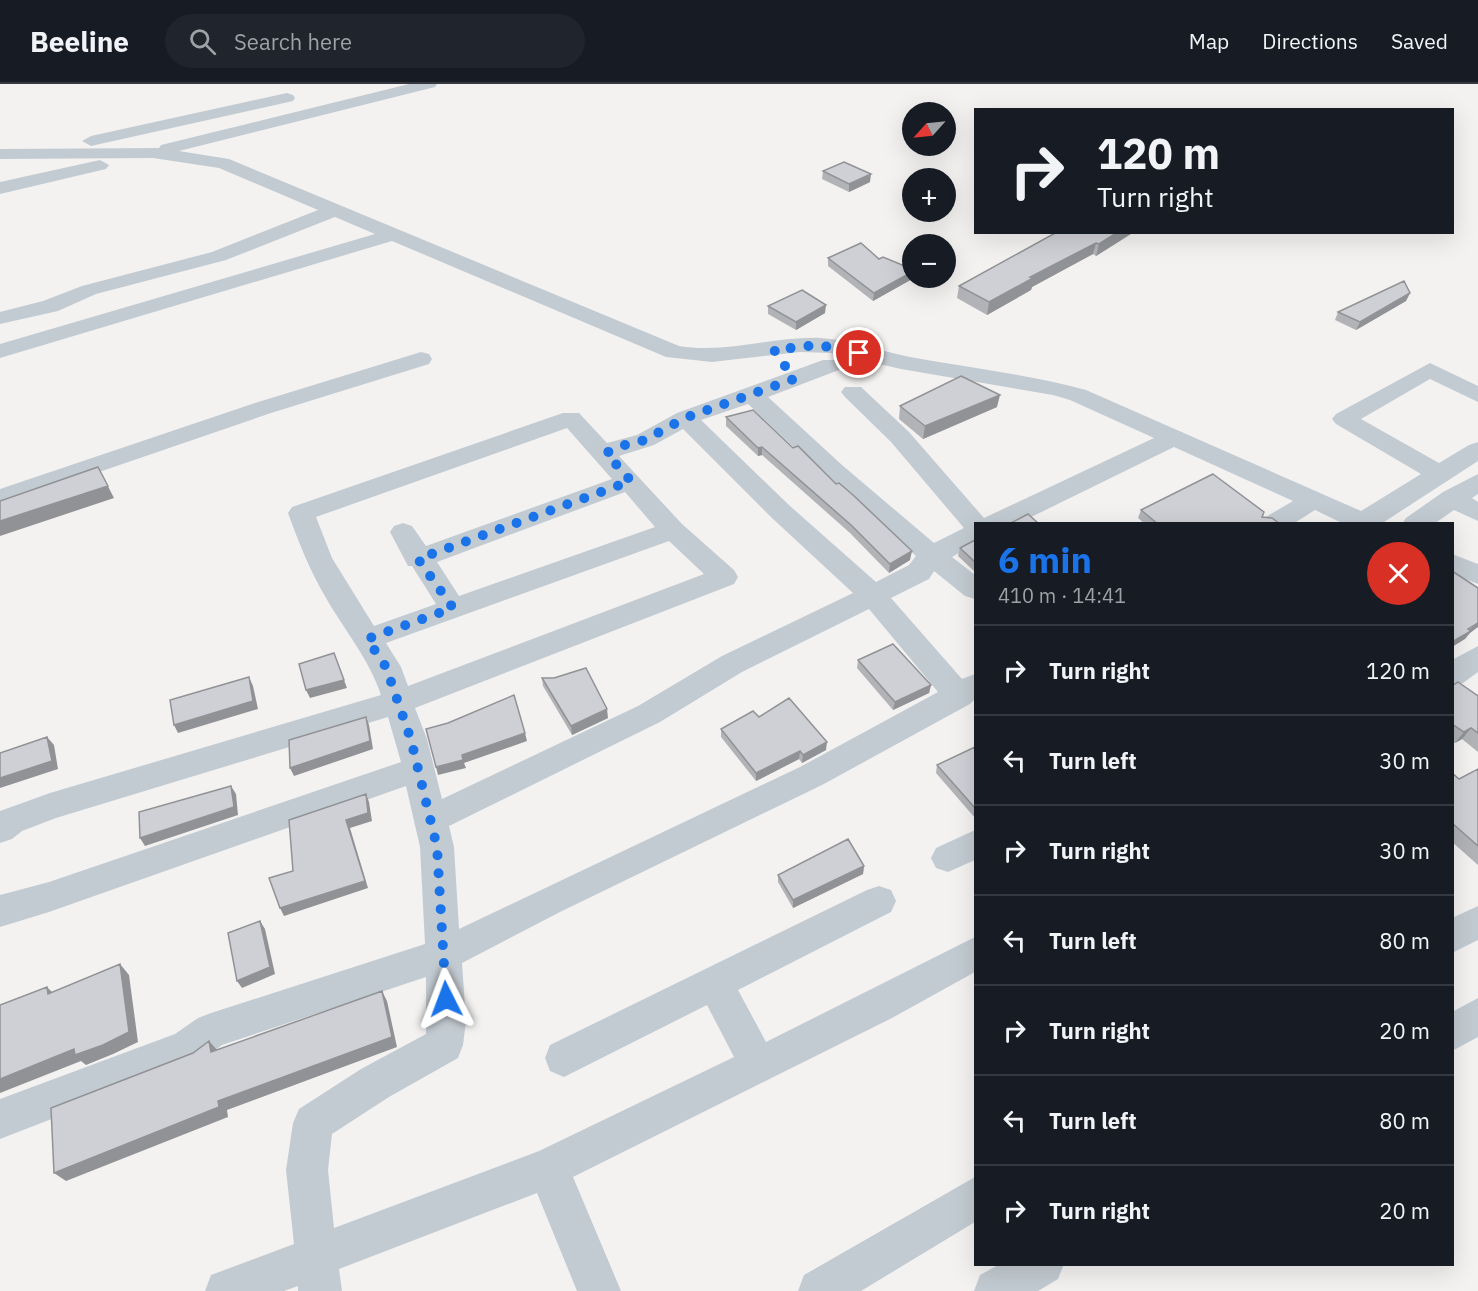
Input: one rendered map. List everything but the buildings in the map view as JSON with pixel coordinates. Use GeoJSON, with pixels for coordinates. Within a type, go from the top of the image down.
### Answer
{"type":"FeatureCollection","features":[{"type":"Feature","properties":{"kind":"street"},"geometry":{"type":"LineString","coordinates":[[0,188],[153,153],[429,84]]}},
{"type":"Feature","properties":{"kind":"street"},"geometry":{"type":"LineString","coordinates":[[0,162],[302,94]]}},
{"type":"Feature","properties":{"kind":"street"},"geometry":{"type":"LineString","coordinates":[[0,154],[153,153],[223,163],[674,352],[696,357],[729,357],[818,345],[967,374],[1051,387],[1078,395],[1364,522]]}},
{"type":"Feature","properties":{"kind":"street"},"geometry":{"type":"LineString","coordinates":[[0,318],[50,306],[89,291],[219,256],[337,209]]}},
{"type":"Feature","properties":{"kind":"street"},"geometry":{"type":"LineString","coordinates":[[0,351],[394,234]]}},
{"type":"Feature","properties":{"kind":"street"},"geometry":{"type":"LineString","coordinates":[[774,350],[794,379]]}},
{"type":"Feature","properties":{"kind":"street"},"geometry":{"type":"LineString","coordinates":[[0,498],[263,408],[421,359]]}},
{"type":"Feature","properties":{"kind":"street"},"geometry":{"type":"LineString","coordinates":[[606,453],[621,446],[645,440],[685,418],[831,365]]}},
{"type":"Feature","properties":{"kind":"street"},"geometry":{"type":"LineString","coordinates":[[1440,474],[1344,419],[1430,370],[1478,395]]}},
{"type":"Feature","properties":{"kind":"street"},"geometry":{"type":"LineString","coordinates":[[853,392],[900,437],[974,523]]}},
{"type":"Feature","properties":{"kind":"street"},"geometry":{"type":"LineString","coordinates":[[752,395],[792,435],[932,556],[974,589]]}},
{"type":"Feature","properties":{"kind":"street"},"geometry":{"type":"LineString","coordinates":[[0,829],[10,821],[50,806],[398,702],[724,577],[673,530],[606,453],[571,418],[301,513],[318,558],[386,667],[398,702],[418,769],[437,847],[447,1021],[444,1045],[375,1083],[313,1123],[308,1170],[317,1274]]}},
{"type":"Feature","properties":{"kind":"street"},"geometry":{"type":"LineString","coordinates":[[0,1119],[187,1048],[211,1031],[444,956],[548,901],[811,776],[967,691],[872,594],[781,512],[685,418]]}},
{"type":"Feature","properties":{"kind":"street"},"geometry":{"type":"LineString","coordinates":[[998,522],[1175,437]]}},
{"type":"Feature","properties":{"kind":"street"},"geometry":{"type":"LineString","coordinates":[[1368,522],[1478,450]]}},
{"type":"Feature","properties":{"kind":"street"},"geometry":{"type":"LineString","coordinates":[[418,559],[631,481]]}},
{"type":"Feature","properties":{"kind":"street"},"geometry":{"type":"LineString","coordinates":[[1417,522],[1478,482]]}},
{"type":"Feature","properties":{"kind":"street"},"geometry":{"type":"LineString","coordinates":[[1452,498],[1478,513]]}},
{"type":"Feature","properties":{"kind":"street"},"geometry":{"type":"LineString","coordinates":[[1276,522],[1315,499]]}},
{"type":"Feature","properties":{"kind":"street"},"geometry":{"type":"LineString","coordinates":[[367,639],[673,530]]}},
{"type":"Feature","properties":{"kind":"street"},"geometry":{"type":"LineString","coordinates":[[403,532],[418,559],[453,608]]}},
{"type":"Feature","properties":{"kind":"street"},"geometry":{"type":"LineString","coordinates":[[430,820],[649,714],[732,664],[919,572],[932,556],[974,534]]}},
{"type":"Feature","properties":{"kind":"street"},"geometry":{"type":"LineString","coordinates":[[1454,564],[1478,575]]}},
{"type":"Feature","properties":{"kind":"street"},"geometry":{"type":"LineString","coordinates":[[1454,674],[1478,657]]}},
{"type":"Feature","properties":{"kind":"street"},"geometry":{"type":"LineString","coordinates":[[0,911],[49,897],[418,769]]}},
{"type":"Feature","properties":{"kind":"street"},"geometry":{"type":"LineString","coordinates":[[564,1058],[879,902]]}},
{"type":"Feature","properties":{"kind":"street"},"geometry":{"type":"LineString","coordinates":[[1454,936],[1478,922]]}},
{"type":"Feature","properties":{"kind":"street"},"geometry":{"type":"LineString","coordinates":[[227,1291],[317,1274],[548,1168],[879,1006],[974,954]]}},
{"type":"Feature","properties":{"kind":"street"},"geometry":{"type":"LineString","coordinates":[[715,983],[758,1065]]}},
{"type":"Feature","properties":{"kind":"street"},"geometry":{"type":"LineString","coordinates":[[1454,1032],[1478,1016]]}},
{"type":"Feature","properties":{"kind":"street"},"geometry":{"type":"LineString","coordinates":[[548,1168],[598,1291]]}},
{"type":"Feature","properties":{"kind":"street"},"geometry":{"type":"LineString","coordinates":[[820,1291],[974,1199]]}},
{"type":"Feature","properties":{"kind":"street"},"geometry":{"type":"LineString","coordinates":[[996,1291],[1040,1266]]}},
{"type":"Feature","properties":{"kind":"route"},"geometry":{"type":"LineString","coordinates":[[446,999],[437,847],[411,740],[386,667],[367,639],[453,608],[418,559],[631,481],[606,453],[621,446],[645,440],[685,418],[794,379],[774,350],[818,345],[859,353]]}}]}
